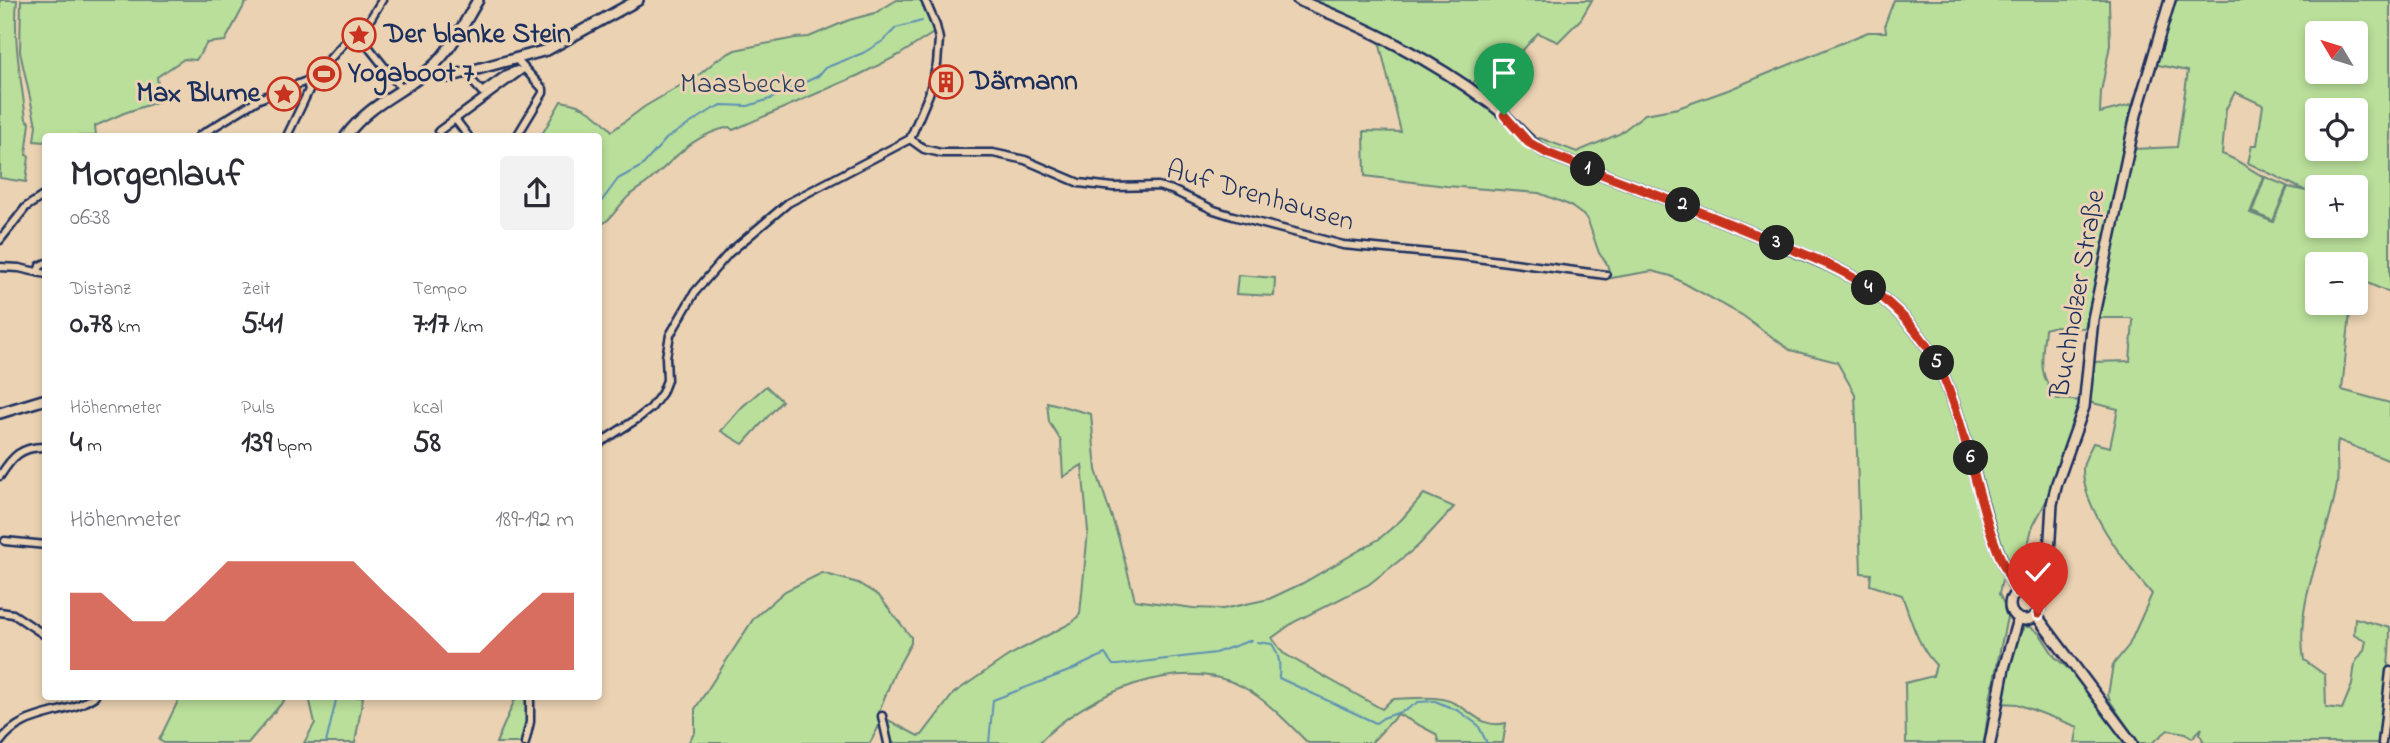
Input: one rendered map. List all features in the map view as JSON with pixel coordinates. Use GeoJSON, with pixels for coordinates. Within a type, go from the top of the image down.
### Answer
{"type":"FeatureCollection","features":[{"type":"Feature","properties":{"kind":"street"},"geometry":{"type":"LineString","coordinates":[[382,0],[363,31],[363,40],[401,88]]}},
{"type":"Feature","properties":{"kind":"street"},"geometry":{"type":"LineString","coordinates":[[349,133],[370,110],[432,67],[448,50],[478,0]]}},
{"type":"Feature","properties":{"kind":"street"},"geometry":{"type":"LineString","coordinates":[[432,67],[438,74],[448,77],[547,50],[638,0]]}},
{"type":"Feature","properties":{"kind":"street"},"geometry":{"type":"LineString","coordinates":[[602,441],[637,419],[662,393],[667,380],[666,358],[670,335],[695,292],[729,253],[788,203],[910,139],[929,94],[937,64],[939,39],[925,0]]}},
{"type":"Feature","properties":{"kind":"street"},"geometry":{"type":"LineString","coordinates":[[1298,0],[1364,26],[1429,62],[1494,105],[1528,142],[1547,153],[1702,212],[1814,259],[1864,284],[1903,316],[1925,342],[1947,386],[1994,541],[2017,592]]}},
{"type":"Feature","properties":{"kind":"street","name":"Buchholzer Straße"},"geometry":{"type":"LineString","coordinates":[[2036,595],[2048,571],[2052,504],[2057,482],[2084,407],[2093,319],[2139,103],[2170,0]]}},
{"type":"Feature","properties":{"kind":"street"},"geometry":{"type":"LineString","coordinates":[[204,133],[259,99],[307,82],[348,40],[363,40]]}},
{"type":"Feature","properties":{"kind":"street"},"geometry":{"type":"LineString","coordinates":[[516,59],[541,85],[543,93],[519,133]]}},
{"type":"Feature","properties":{"kind":"street"},"geometry":{"type":"LineString","coordinates":[[474,83],[482,92],[507,74],[523,69]]}},
{"type":"Feature","properties":{"kind":"street"},"geometry":{"type":"LineString","coordinates":[[439,131],[523,69]]}},
{"type":"Feature","properties":{"kind":"street"},"geometry":{"type":"LineString","coordinates":[[288,133],[309,90],[307,82]]}},
{"type":"Feature","properties":{"kind":"street"},"geometry":{"type":"LineString","coordinates":[[455,119],[466,133]]}},
{"type":"Feature","properties":{"kind":"street","name":"Auf Drenhausen"},"geometry":{"type":"LineString","coordinates":[[910,139],[924,149],[941,153],[993,153],[1017,158],[1079,183],[1113,187],[1158,186],[1233,216],[1343,245],[1461,256],[1606,275]]}},
{"type":"Feature","properties":{"kind":"street"},"geometry":{"type":"LineString","coordinates":[[0,240],[26,207],[42,197]]}},
{"type":"Feature","properties":{"kind":"street"},"geometry":{"type":"LineString","coordinates":[[0,267],[42,273]]}},
{"type":"Feature","properties":{"kind":"street"},"geometry":{"type":"LineString","coordinates":[[0,413],[42,400]]}},
{"type":"Feature","properties":{"kind":"street"},"geometry":{"type":"LineString","coordinates":[[0,476],[18,452],[30,447],[42,447]]}},
{"type":"Feature","properties":{"kind":"street"},"geometry":{"type":"LineString","coordinates":[[5,541],[42,545]]}},
{"type":"Feature","properties":{"kind":"street"},"geometry":{"type":"LineString","coordinates":[[2029,590],[2036,595],[2040,606],[2036,615],[2028,620],[2018,619],[2010,608],[2011,599],[2017,592],[2029,590]]}},
{"type":"Feature","properties":{"kind":"street"},"geometry":{"type":"LineString","coordinates":[[0,612],[13,614],[42,633]]}},
{"type":"Feature","properties":{"kind":"street"},"geometry":{"type":"LineString","coordinates":[[2036,615],[2132,743]]}},
{"type":"Feature","properties":{"kind":"street"},"geometry":{"type":"LineString","coordinates":[[1990,743],[2004,668],[2018,619]]}},
{"type":"Feature","properties":{"kind":"street"},"geometry":{"type":"LineString","coordinates":[[2382,743],[2390,671]]}},
{"type":"Feature","properties":{"kind":"street"},"geometry":{"type":"LineString","coordinates":[[0,742],[22,722],[71,708],[87,700]]}},
{"type":"Feature","properties":{"kind":"street"},"geometry":{"type":"LineString","coordinates":[[525,743],[530,722],[530,700]]}},
{"type":"Feature","properties":{"kind":"street"},"geometry":{"type":"LineString","coordinates":[[883,716],[888,743]]}},
{"type":"Feature","properties":{"kind":"green space"},"geometry":{"type":"Polygon","coordinates":[[[0,0],[17,0],[18,60],[26,119],[30,123],[26,182],[0,178],[0,0]]]}},
{"type":"Feature","properties":{"kind":"green space"},"geometry":{"type":"Polygon","coordinates":[[[21,0],[252,0],[245,4],[225,41],[207,43],[196,60],[184,59],[157,77],[160,101],[95,126],[96,133],[42,133],[42,142],[34,141],[36,125],[20,52],[21,0]]]}},
{"type":"Feature","properties":{"kind":"green space","name":"Maasbecke"},"geometry":{"type":"Polygon","coordinates":[[[897,0],[928,0],[939,27],[899,55],[859,75],[733,130],[729,127],[703,136],[632,193],[602,224],[602,133],[543,133],[561,101],[589,111],[612,131],[644,107],[735,50],[809,37],[849,20],[875,13],[897,0]]]}},
{"type":"Feature","properties":{"kind":"green space"},"geometry":{"type":"Polygon","coordinates":[[[1306,0],[1592,0],[1581,19],[1558,42],[1538,33],[1513,61],[1489,62],[1472,85],[1398,40],[1306,0]]]}},
{"type":"Feature","properties":{"kind":"green space"},"geometry":{"type":"Polygon","coordinates":[[[1894,0],[2109,0],[2110,45],[2100,113],[2135,104],[2085,328],[2045,329],[2042,366],[2046,381],[2057,399],[2083,401],[2050,494],[2032,528],[2020,577],[2013,568],[2002,580],[1999,594],[2008,612],[1984,743],[1906,743],[1905,683],[1933,676],[1936,665],[1920,642],[1902,595],[1870,585],[1871,574],[1861,573],[1855,394],[1837,362],[1790,350],[1742,315],[1671,276],[1652,271],[1611,278],[1587,218],[1569,205],[1539,193],[1365,176],[1364,131],[1401,132],[1378,37],[1406,52],[1491,108],[1524,142],[1540,138],[1577,152],[1619,134],[1645,114],[1678,108],[1728,90],[1868,32],[1886,32],[1885,24],[1894,0]]]}},
{"type":"Feature","properties":{"kind":"green space"},"geometry":{"type":"Polygon","coordinates":[[[2173,0],[2390,0],[2390,293],[2368,283],[2368,252],[2305,252],[2305,315],[2350,315],[2342,390],[2390,403],[2390,461],[2338,440],[2338,473],[2333,506],[2304,615],[2304,660],[2325,675],[2326,707],[2342,709],[2352,685],[2355,663],[2364,650],[2366,641],[2354,634],[2355,618],[2390,628],[2380,743],[2204,743],[2200,734],[2202,728],[2192,738],[2186,733],[2168,730],[2152,743],[2138,743],[2108,695],[2113,665],[2129,645],[2152,594],[2108,535],[2090,501],[2085,484],[2085,459],[2093,443],[2110,447],[2118,409],[2088,402],[2092,362],[2130,361],[2133,321],[2131,318],[2097,318],[2133,149],[2177,147],[2188,71],[2153,64],[2173,0]],[[2235,92],[2226,109],[2222,154],[2264,177],[2250,213],[2273,222],[2288,187],[2305,191],[2305,238],[2368,238],[2368,175],[2305,175],[2305,191],[2248,163],[2252,145],[2257,145],[2263,105],[2235,92]]]}},
{"type":"Feature","properties":{"kind":"green space"},"geometry":{"type":"Polygon","coordinates":[[[2265,177],[2287,186],[2273,221],[2252,212],[2265,177]]]}},
{"type":"Feature","properties":{"kind":"green space"},"geometry":{"type":"Polygon","coordinates":[[[1238,275],[1275,278],[1274,296],[1236,294],[1238,275]]]}},
{"type":"Feature","properties":{"kind":"green space"},"geometry":{"type":"Polygon","coordinates":[[[766,386],[782,401],[743,444],[721,431],[742,407],[766,386]]]}},
{"type":"Feature","properties":{"kind":"green space"},"geometry":{"type":"Polygon","coordinates":[[[1047,402],[1091,414],[1096,470],[1119,539],[1135,600],[1223,609],[1269,599],[1303,583],[1379,539],[1401,520],[1424,494],[1454,507],[1418,546],[1368,585],[1294,622],[1272,638],[1283,653],[1382,709],[1392,699],[1436,698],[1452,702],[1488,723],[1506,723],[1503,743],[1439,743],[1436,734],[1398,714],[1371,743],[1308,743],[1269,706],[1243,687],[1218,678],[1191,675],[1163,677],[1134,684],[1107,695],[1058,725],[1039,743],[890,743],[886,725],[888,720],[918,736],[922,735],[954,693],[1008,656],[1073,622],[1080,614],[1088,531],[1082,465],[1063,477],[1061,441],[1049,422],[1047,402]]]}},
{"type":"Feature","properties":{"kind":"green space"},"geometry":{"type":"Polygon","coordinates":[[[822,573],[858,583],[879,596],[911,637],[911,643],[881,706],[878,716],[880,724],[870,743],[688,743],[695,732],[695,709],[754,618],[785,591],[822,573]]]}},
{"type":"Feature","properties":{"kind":"green space"},"geometry":{"type":"Polygon","coordinates":[[[2024,626],[2040,634],[2055,657],[2080,679],[2127,743],[2075,743],[2078,727],[2017,704],[2001,703],[2012,655],[2024,626]]]}},
{"type":"Feature","properties":{"kind":"green space"},"geometry":{"type":"Polygon","coordinates":[[[178,700],[284,700],[248,743],[164,743],[159,740],[178,700]]]}},
{"type":"Feature","properties":{"kind":"green space"},"geometry":{"type":"Polygon","coordinates":[[[310,700],[362,700],[355,743],[304,743],[315,723],[310,700]]]}},
{"type":"Feature","properties":{"kind":"green space"},"geometry":{"type":"Polygon","coordinates":[[[515,700],[527,700],[527,722],[522,743],[496,743],[515,700]]]}},
{"type":"Feature","properties":{"kind":"waterway"},"geometry":{"type":"LineString","coordinates":[[602,201],[618,179],[642,166],[667,138],[713,109],[722,105],[748,106],[770,99],[818,76],[825,68],[863,53],[883,41],[896,28],[922,21]]}},
{"type":"Feature","properties":{"kind":"waterway"},"geometry":{"type":"LineString","coordinates":[[989,743],[993,700],[1105,654],[1113,665],[1118,665],[1215,653],[1252,640]]}},
{"type":"Feature","properties":{"kind":"waterway"},"geometry":{"type":"LineString","coordinates":[[1257,642],[1272,644],[1277,652],[1279,678],[1376,723],[1418,702],[1435,701],[1459,711],[1478,725],[1487,743]]}},
{"type":"Feature","properties":{"kind":"waterway"},"geometry":{"type":"LineString","coordinates":[[326,743],[336,700]]}},
{"type":"Feature","properties":{"kind":"place","name":"Der blanke Stein"},"geometry":{"type":"Point","coordinates":[359,35]}},
{"type":"Feature","properties":{"kind":"place","name":"Yogaboot 7"},"geometry":{"type":"Point","coordinates":[324,74]}},
{"type":"Feature","properties":{"kind":"place","name":"Därmann"},"geometry":{"type":"Point","coordinates":[946,82]}},
{"type":"Feature","properties":{"kind":"place","name":"Max Blume"},"geometry":{"type":"Point","coordinates":[284,94]}},
{"type":"Feature","properties":{"kind":"route"},"geometry":{"type":"LineString","coordinates":[[1504,115],[1528,142],[1547,153],[1702,212],[1814,259],[1864,284],[1903,316],[1925,342],[1938,364],[1972,463],[1994,541],[2017,592],[2029,590],[2038,598],[2038,614]]}}]}
